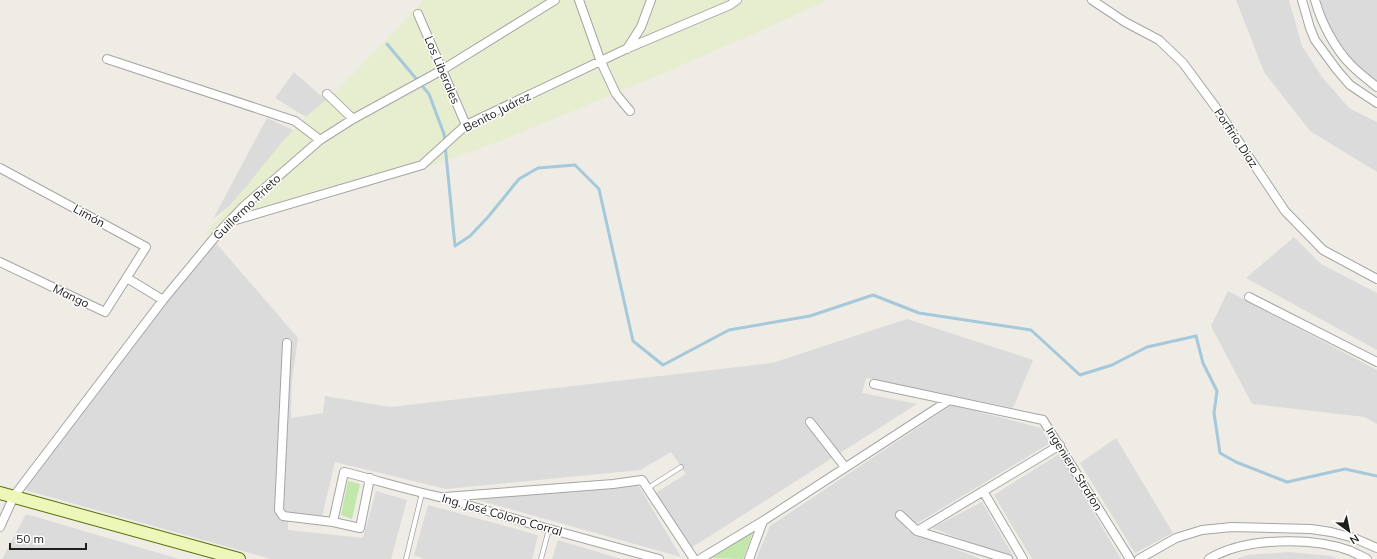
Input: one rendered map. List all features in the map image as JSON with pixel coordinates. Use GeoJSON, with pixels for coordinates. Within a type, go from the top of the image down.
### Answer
{"type":"FeatureCollection","features":[{"type":"Feature","properties":{"kind":"main road"},"geometry":{"type":"LineString","coordinates":[[0,493],[239,559]]}},
{"type":"Feature","properties":{"kind":"street","name":"Guillermo Prieto"},"geometry":{"type":"LineString","coordinates":[[0,527],[14,496],[163,300],[227,223],[244,206],[320,140],[354,119],[442,70],[555,0]]}},
{"type":"Feature","properties":{"kind":"street"},"geometry":{"type":"LineString","coordinates":[[579,0],[601,62],[616,94],[630,111]]}},
{"type":"Feature","properties":{"kind":"street","name":"Benito Juárez"},"geometry":{"type":"LineString","coordinates":[[227,223],[422,165],[466,125],[626,49],[641,27],[651,0]]}},
{"type":"Feature","properties":{"kind":"street"},"geometry":{"type":"LineString","coordinates":[[626,49],[730,5],[737,0]]}},
{"type":"Feature","properties":{"kind":"street","name":"Porfirio Diaz"},"geometry":{"type":"LineString","coordinates":[[1092,0],[1125,22],[1159,40],[1183,63],[1217,109],[1285,211],[1323,250],[1377,279]]}},
{"type":"Feature","properties":{"kind":"street"},"geometry":{"type":"LineString","coordinates":[[1302,0],[1315,40],[1350,85],[1377,103]]}},
{"type":"Feature","properties":{"kind":"street"},"geometry":{"type":"LineString","coordinates":[[1315,0],[1328,33],[1341,53],[1354,68],[1377,87]]}},
{"type":"Feature","properties":{"kind":"street","name":"Los Liberales"},"geometry":{"type":"LineString","coordinates":[[418,14],[466,125]]}},
{"type":"Feature","properties":{"kind":"street"},"geometry":{"type":"LineString","coordinates":[[107,59],[295,121],[320,140]]}},
{"type":"Feature","properties":{"kind":"street"},"geometry":{"type":"LineString","coordinates":[[327,94],[354,119]]}},
{"type":"Feature","properties":{"kind":"street","name":"Limón"},"geometry":{"type":"LineString","coordinates":[[0,168],[146,247],[127,278]]}},
{"type":"Feature","properties":{"kind":"street","name":"Mango"},"geometry":{"type":"LineString","coordinates":[[0,262],[105,312],[127,278]]}},
{"type":"Feature","properties":{"kind":"street"},"geometry":{"type":"LineString","coordinates":[[127,278],[163,300]]}},
{"type":"Feature","properties":{"kind":"street"},"geometry":{"type":"LineString","coordinates":[[1249,297],[1377,362]]}},
{"type":"Feature","properties":{"kind":"street"},"geometry":{"type":"LineString","coordinates":[[287,343],[279,510],[283,516],[333,522],[360,528],[370,478]]}},
{"type":"Feature","properties":{"kind":"street","name":"Ingeniero Strafon"},"geometry":{"type":"LineString","coordinates":[[874,384],[948,401],[1043,420],[1130,559]]}},
{"type":"Feature","properties":{"kind":"street"},"geometry":{"type":"LineString","coordinates":[[700,559],[763,521],[948,401]]}},
{"type":"Feature","properties":{"kind":"street"},"geometry":{"type":"LineString","coordinates":[[810,422],[845,467]]}},
{"type":"Feature","properties":{"kind":"street"},"geometry":{"type":"LineString","coordinates":[[917,531],[1060,445]]}},
{"type":"Feature","properties":{"kind":"street","name":"Ing. José Colono Corral"},"geometry":{"type":"LineString","coordinates":[[333,522],[344,472],[440,497],[659,559]]}},
{"type":"Feature","properties":{"kind":"street"},"geometry":{"type":"LineString","coordinates":[[440,497],[613,484],[642,480],[694,559]]}},
{"type":"Feature","properties":{"kind":"street"},"geometry":{"type":"LineString","coordinates":[[983,491],[1023,559]]}},
{"type":"Feature","properties":{"kind":"street"},"geometry":{"type":"LineString","coordinates":[[900,515],[917,531],[1008,559]]}},
{"type":"Feature","properties":{"kind":"street"},"geometry":{"type":"LineString","coordinates":[[749,559],[763,521]]}},
{"type":"Feature","properties":{"kind":"street"},"geometry":{"type":"LineString","coordinates":[[1139,559],[1176,538],[1202,530],[1232,528],[1281,528],[1324,531],[1354,538],[1377,548]]}},
{"type":"Feature","properties":{"kind":"street"},"geometry":{"type":"LineString","coordinates":[[1209,559],[1236,548],[1257,543],[1282,542],[1311,543],[1329,546],[1350,551],[1367,559]]}},
{"type":"Feature","properties":{"kind":"lane"},"geometry":{"type":"LineString","coordinates":[[647,488],[681,467]]}},
{"type":"Feature","properties":{"kind":"lane"},"geometry":{"type":"LineString","coordinates":[[406,559],[422,493]]}},
{"type":"Feature","properties":{"kind":"lane"},"geometry":{"type":"LineString","coordinates":[[541,559],[550,529]]}},
{"type":"Feature","properties":{"kind":"shaded area"},"geometry":{"type":"Polygon","coordinates":[[[1236,0],[1289,0],[1302,46],[1322,77],[1349,108],[1377,122],[1377,172],[1310,131],[1264,72],[1236,0]]]}},
{"type":"Feature","properties":{"kind":"shaded area"},"geometry":{"type":"Polygon","coordinates":[[[1320,0],[1377,0],[1377,82],[1364,75],[1337,41],[1329,26],[1320,0]]]}},
{"type":"Feature","properties":{"kind":"shaded area"},"geometry":{"type":"Polygon","coordinates":[[[294,72],[344,116],[327,130],[275,98],[294,72]]]}},
{"type":"Feature","properties":{"kind":"shaded area"},"geometry":{"type":"Polygon","coordinates":[[[267,118],[304,135],[271,173],[213,219],[267,118]]]}},
{"type":"Feature","properties":{"kind":"shaded area"},"geometry":{"type":"Polygon","coordinates":[[[1294,237],[1321,264],[1377,293],[1377,350],[1246,278],[1294,237]]]}},
{"type":"Feature","properties":{"kind":"shaded area"},"geometry":{"type":"Polygon","coordinates":[[[215,242],[298,338],[292,380],[291,418],[323,413],[325,396],[390,407],[772,363],[907,319],[1033,360],[1013,408],[866,378],[862,393],[917,404],[691,548],[654,494],[686,474],[671,452],[640,470],[446,489],[335,462],[322,517],[288,515],[288,530],[363,538],[376,491],[407,500],[391,559],[271,559],[25,490],[24,486],[92,395],[215,242]]]}},
{"type":"Feature","properties":{"kind":"shaded area"},"geometry":{"type":"Polygon","coordinates":[[[1228,291],[1377,370],[1377,424],[1365,417],[1252,404],[1211,326],[1228,291]]]}},
{"type":"Feature","properties":{"kind":"shaded area"},"geometry":{"type":"Polygon","coordinates":[[[952,405],[1041,428],[1050,443],[906,530],[981,559],[756,559],[770,526],[952,405]]]}},
{"type":"Feature","properties":{"kind":"shaded area"},"geometry":{"type":"Polygon","coordinates":[[[1116,438],[1173,533],[1135,553],[1080,463],[1116,438]]]}},
{"type":"Feature","properties":{"kind":"shaded area"},"geometry":{"type":"Polygon","coordinates":[[[1059,454],[1121,559],[1032,559],[994,495],[1059,454]]]}},
{"type":"Feature","properties":{"kind":"shaded area"},"geometry":{"type":"Polygon","coordinates":[[[637,483],[681,557],[467,497],[637,483]]]}},
{"type":"Feature","properties":{"kind":"shaded area"},"geometry":{"type":"Polygon","coordinates":[[[982,502],[1015,559],[932,528],[982,502]]]}},
{"type":"Feature","properties":{"kind":"shaded area"},"geometry":{"type":"Polygon","coordinates":[[[428,505],[538,535],[532,559],[422,559],[414,555],[428,505]]]}},
{"type":"Feature","properties":{"kind":"shaded area"},"geometry":{"type":"Polygon","coordinates":[[[26,514],[179,559],[2,559],[26,514]]]}},
{"type":"Feature","properties":{"kind":"shaded area"},"geometry":{"type":"Polygon","coordinates":[[[558,540],[621,559],[552,559],[558,540]]]}},
{"type":"Feature","properties":{"kind":"shaded area"},"geometry":{"type":"Polygon","coordinates":[[[1289,552],[1331,556],[1338,559],[1236,559],[1248,555],[1289,552]]]}},
{"type":"Feature","properties":{"kind":"green space"},"geometry":{"type":"Polygon","coordinates":[[[424,0],[827,0],[664,73],[501,141],[429,166],[204,235],[283,141],[308,115],[338,90],[424,0]]]}},
{"type":"Feature","properties":{"kind":"green space"},"geometry":{"type":"Polygon","coordinates":[[[348,481],[360,484],[352,519],[341,515],[348,481]]]}},
{"type":"Feature","properties":{"kind":"green space"},"geometry":{"type":"Polygon","coordinates":[[[753,532],[743,559],[711,558],[753,532]]]}},
{"type":"Feature","properties":{"kind":"waterway"},"geometry":{"type":"LineString","coordinates":[[387,44],[429,94],[444,134],[455,246],[470,236],[488,217],[519,179],[538,168],[575,165],[599,189],[633,341],[663,365],[729,330],[810,316],[873,295],[919,313],[1031,330],[1080,375],[1112,365],[1147,347],[1196,336],[1203,363],[1217,391],[1214,413],[1220,453],[1236,462],[1287,482],[1345,469],[1377,476]]}}]}
